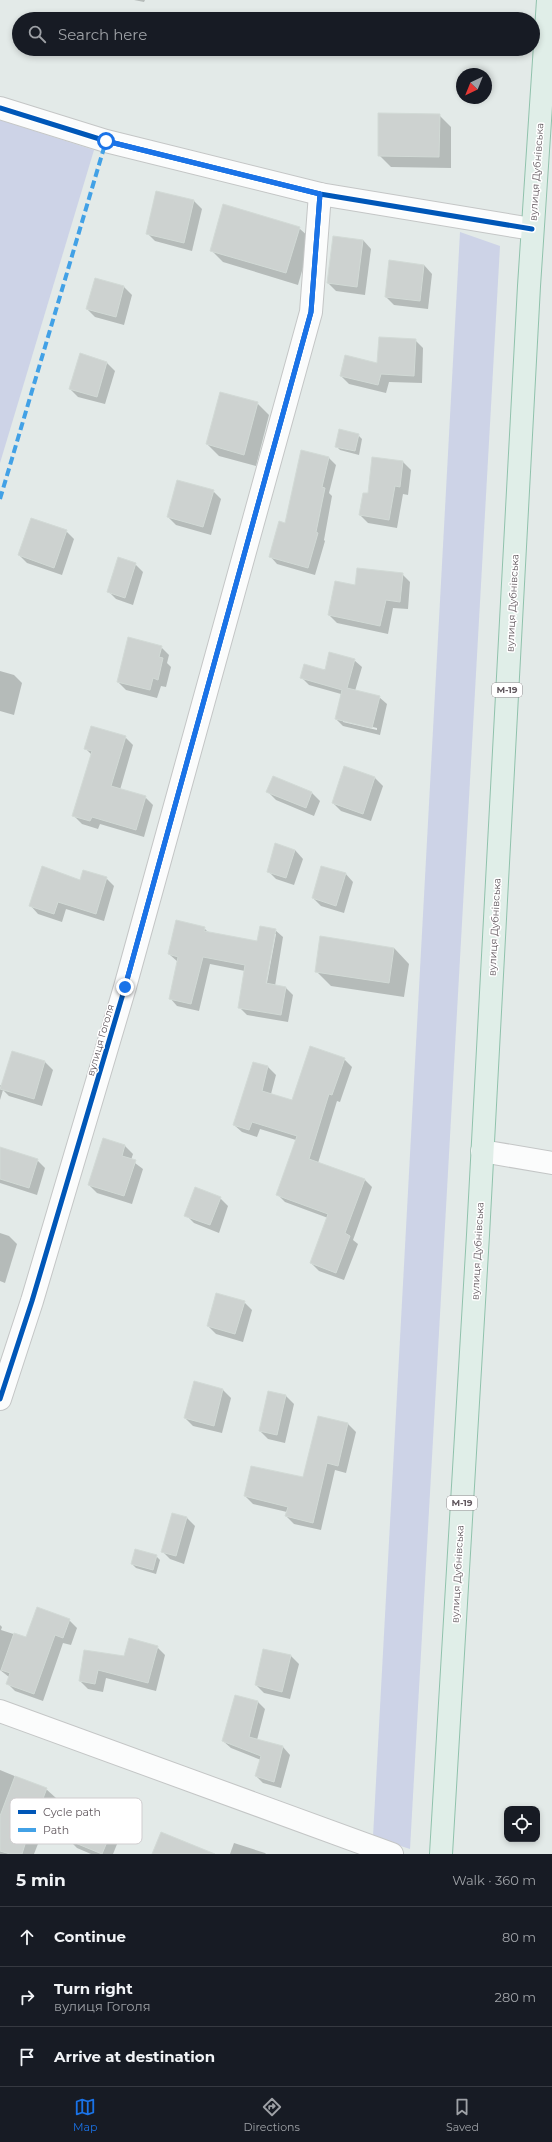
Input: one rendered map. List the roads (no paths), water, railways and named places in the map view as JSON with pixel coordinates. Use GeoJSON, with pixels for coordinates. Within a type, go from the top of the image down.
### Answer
{"type":"FeatureCollection","features":[{"type":"Feature","properties":{"kind":"highway","name":"вулиця Дубнівська"},"geometry":{"type":"LineString","coordinates":[[441,1854],[482,1151],[532,229],[548,0]]}},
{"type":"Feature","properties":{"kind":"street"},"geometry":{"type":"LineString","coordinates":[[0,108],[106,141],[320,194],[532,229]]}},
{"type":"Feature","properties":{"kind":"street","name":"вулиця Гоголя"},"geometry":{"type":"LineString","coordinates":[[0,1399],[32,1301],[125,987],[311,312],[320,194]]}},
{"type":"Feature","properties":{"kind":"street"},"geometry":{"type":"LineString","coordinates":[[482,1151],[552,1163]]}},
{"type":"Feature","properties":{"kind":"street"},"geometry":{"type":"LineString","coordinates":[[0,1711],[392,1854]]}}]}
